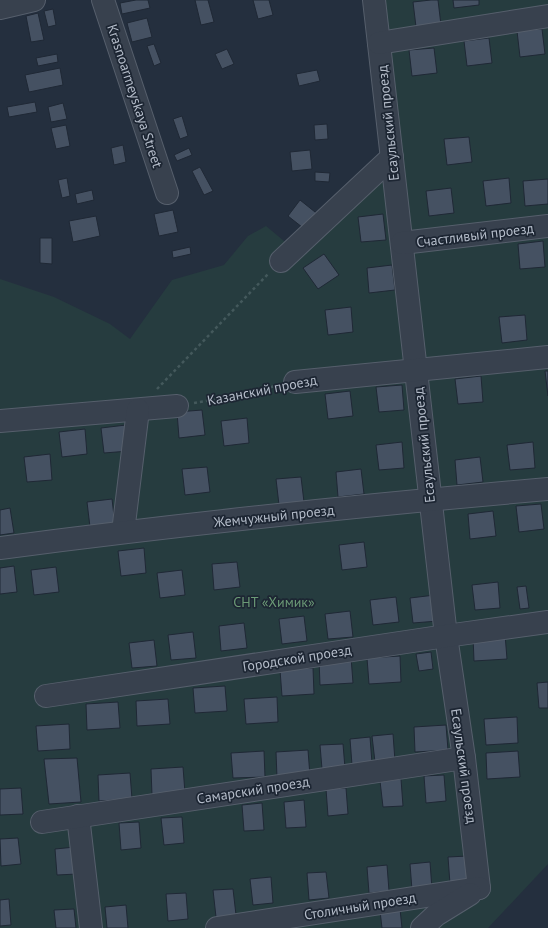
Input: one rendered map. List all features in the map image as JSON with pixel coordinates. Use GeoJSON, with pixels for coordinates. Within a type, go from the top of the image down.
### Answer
{"type":"FeatureCollection","features":[{"type":"Feature","properties":{"kind":"street"},"geometry":{"type":"LineString","coordinates":[[0,8],[34,0]]}},
{"type":"Feature","properties":{"kind":"street","name":"Krasnoarmeyskaya Street"},"geometry":{"type":"LineString","coordinates":[[104,0],[167,193]]}},
{"type":"Feature","properties":{"kind":"street","name":"Есаульский проезд"},"geometry":{"type":"LineString","coordinates":[[374,0],[446,636],[464,758],[480,888]]}},
{"type":"Feature","properties":{"kind":"street"},"geometry":{"type":"LineString","coordinates":[[379,43],[548,16]]}},
{"type":"Feature","properties":{"kind":"street"},"geometry":{"type":"LineString","coordinates":[[281,261],[392,157]]}},
{"type":"Feature","properties":{"kind":"street","name":"Счастливый проезд"},"geometry":{"type":"LineString","coordinates":[[402,243],[548,226]]}},
{"type":"Feature","properties":{"kind":"street","name":"Казанский проезд"},"geometry":{"type":"LineString","coordinates":[[295,382],[548,357]]}},
{"type":"Feature","properties":{"kind":"street"},"geometry":{"type":"LineString","coordinates":[[0,421],[176,406]]}},
{"type":"Feature","properties":{"kind":"street"},"geometry":{"type":"LineString","coordinates":[[123,532],[137,410]]}},
{"type":"Feature","properties":{"kind":"street","name":"Жемчужный проезд"},"geometry":{"type":"LineString","coordinates":[[0,548],[123,532],[548,489]]}},
{"type":"Feature","properties":{"kind":"street","name":"Городской проезд"},"geometry":{"type":"LineString","coordinates":[[46,696],[548,622]]}},
{"type":"Feature","properties":{"kind":"street","name":"Самарский проезд"},"geometry":{"type":"LineString","coordinates":[[42,822],[464,758]]}},
{"type":"Feature","properties":{"kind":"street"},"geometry":{"type":"LineString","coordinates":[[78,816],[91,928]]}},
{"type":"Feature","properties":{"kind":"street"},"geometry":{"type":"LineString","coordinates":[[422,928],[436,915],[480,888]]}},
{"type":"Feature","properties":{"kind":"street","name":"Столичный проезд"},"geometry":{"type":"LineString","coordinates":[[216,928],[480,888]]}},
{"type":"Feature","properties":{"kind":"path"},"geometry":{"type":"LineString","coordinates":[[137,410],[281,261]]}},
{"type":"Feature","properties":{"kind":"path","name":"Казанский проезд"},"geometry":{"type":"LineString","coordinates":[[176,406],[236,396],[295,382]]}},
{"type":"Feature","properties":{"kind":"green space","name":"СНТ «Химик»"},"geometry":{"type":"Polygon","coordinates":[[[365,0],[548,0],[548,864],[488,928],[0,928],[0,279],[54,297],[110,324],[130,339],[172,280],[224,265],[248,236],[266,226],[296,251],[382,167],[365,0]]]}},
{"type":"Feature","properties":{"kind":"building"},"geometry":{"type":"Polygon","coordinates":[[[136,0],[148,0],[150,8],[122,14],[120,3],[136,0]]]}},
{"type":"Feature","properties":{"kind":"building"},"geometry":{"type":"Polygon","coordinates":[[[195,0],[208,0],[214,22],[201,25],[195,0]]]}},
{"type":"Feature","properties":{"kind":"building"},"geometry":{"type":"Polygon","coordinates":[[[253,0],[269,0],[273,15],[258,19],[253,0]]]}},
{"type":"Feature","properties":{"kind":"building"},"geometry":{"type":"Polygon","coordinates":[[[438,0],[441,25],[416,27],[413,2],[438,0]]]}},
{"type":"Feature","properties":{"kind":"building"},"geometry":{"type":"Polygon","coordinates":[[[453,0],[479,0],[479,5],[454,8],[453,0]]]}},
{"type":"Feature","properties":{"kind":"building"},"geometry":{"type":"Polygon","coordinates":[[[53,9],[56,25],[48,27],[44,11],[53,9]]]}},
{"type":"Feature","properties":{"kind":"building"},"geometry":{"type":"Polygon","coordinates":[[[38,13],[44,40],[31,42],[26,16],[38,13]]]}},
{"type":"Feature","properties":{"kind":"building"},"geometry":{"type":"Polygon","coordinates":[[[147,18],[152,37],[132,42],[127,23],[147,18]]]}},
{"type":"Feature","properties":{"kind":"building"},"geometry":{"type":"Polygon","coordinates":[[[542,29],[545,54],[520,57],[517,31],[542,29]]]}},
{"type":"Feature","properties":{"kind":"building"},"geometry":{"type":"Polygon","coordinates":[[[489,38],[492,63],[467,66],[464,41],[489,38]]]}},
{"type":"Feature","properties":{"kind":"building"},"geometry":{"type":"Polygon","coordinates":[[[154,44],[161,63],[154,66],[147,46],[154,44]]]}},
{"type":"Feature","properties":{"kind":"building"},"geometry":{"type":"Polygon","coordinates":[[[434,48],[437,73],[412,76],[409,50],[434,48]]]}},
{"type":"Feature","properties":{"kind":"building"},"geometry":{"type":"Polygon","coordinates":[[[227,49],[234,64],[222,69],[215,54],[227,49]]]}},
{"type":"Feature","properties":{"kind":"building"},"geometry":{"type":"Polygon","coordinates":[[[57,54],[58,62],[38,66],[36,58],[57,54]]]}},
{"type":"Feature","properties":{"kind":"building"},"geometry":{"type":"Polygon","coordinates":[[[60,68],[63,85],[29,92],[25,75],[60,68]]]}},
{"type":"Feature","properties":{"kind":"building"},"geometry":{"type":"Polygon","coordinates":[[[317,70],[320,81],[299,86],[296,74],[317,70]]]}},
{"type":"Feature","properties":{"kind":"building"},"geometry":{"type":"Polygon","coordinates":[[[35,102],[37,112],[9,117],[7,107],[35,102]]]}},
{"type":"Feature","properties":{"kind":"building"},"geometry":{"type":"Polygon","coordinates":[[[63,103],[67,119],[51,122],[48,107],[63,103]]]}},
{"type":"Feature","properties":{"kind":"building"},"geometry":{"type":"Polygon","coordinates":[[[182,116],[188,136],[180,139],[173,119],[182,116]]]}},
{"type":"Feature","properties":{"kind":"building"},"geometry":{"type":"Polygon","coordinates":[[[327,124],[328,139],[315,140],[314,125],[327,124]]]}},
{"type":"Feature","properties":{"kind":"building"},"geometry":{"type":"Polygon","coordinates":[[[66,125],[70,146],[56,149],[51,128],[66,125]]]}},
{"type":"Feature","properties":{"kind":"building"},"geometry":{"type":"Polygon","coordinates":[[[469,137],[472,162],[447,165],[444,139],[469,137]]]}},
{"type":"Feature","properties":{"kind":"building"},"geometry":{"type":"Polygon","coordinates":[[[123,145],[126,162],[114,165],[111,148],[123,145]]]}},
{"type":"Feature","properties":{"kind":"building"},"geometry":{"type":"Polygon","coordinates":[[[189,148],[192,155],[177,161],[174,155],[189,148]]]}},
{"type":"Feature","properties":{"kind":"building"},"geometry":{"type":"Polygon","coordinates":[[[310,150],[312,169],[292,171],[290,152],[310,150]]]}},
{"type":"Feature","properties":{"kind":"building"},"geometry":{"type":"Polygon","coordinates":[[[200,167],[213,191],[204,195],[192,171],[200,167]]]}},
{"type":"Feature","properties":{"kind":"building"},"geometry":{"type":"Polygon","coordinates":[[[315,172],[330,173],[329,182],[315,181],[315,172]]]}},
{"type":"Feature","properties":{"kind":"building"},"geometry":{"type":"Polygon","coordinates":[[[67,178],[70,196],[62,198],[58,180],[67,178]]]}},
{"type":"Feature","properties":{"kind":"building"},"geometry":{"type":"Polygon","coordinates":[[[509,178],[511,203],[486,206],[483,181],[509,178]]]}},
{"type":"Feature","properties":{"kind":"building"},"geometry":{"type":"Polygon","coordinates":[[[548,179],[548,204],[525,206],[523,181],[548,179]]]}},
{"type":"Feature","properties":{"kind":"building"},"geometry":{"type":"Polygon","coordinates":[[[451,188],[454,213],[429,216],[426,191],[451,188]]]}},
{"type":"Feature","properties":{"kind":"building"},"geometry":{"type":"Polygon","coordinates":[[[92,190],[94,200],[77,204],[75,194],[92,190]]]}},
{"type":"Feature","properties":{"kind":"building"},"geometry":{"type":"Polygon","coordinates":[[[300,200],[320,216],[307,231],[288,216],[300,200]]]}},
{"type":"Feature","properties":{"kind":"building"},"geometry":{"type":"Polygon","coordinates":[[[173,210],[178,232],[159,236],[154,214],[173,210]]]}},
{"type":"Feature","properties":{"kind":"building"},"geometry":{"type":"Polygon","coordinates":[[[383,214],[386,240],[361,242],[358,217],[383,214]]]}},
{"type":"Feature","properties":{"kind":"building"},"geometry":{"type":"Polygon","coordinates":[[[96,216],[100,236],[73,242],[69,221],[96,216]]]}},
{"type":"Feature","properties":{"kind":"building"},"geometry":{"type":"Polygon","coordinates":[[[40,238],[52,238],[52,264],[40,263],[40,238]]]}},
{"type":"Feature","properties":{"kind":"building"},"geometry":{"type":"Polygon","coordinates":[[[543,241],[545,267],[520,269],[518,244],[543,241]]]}},
{"type":"Feature","properties":{"kind":"building"},"geometry":{"type":"Polygon","coordinates":[[[190,247],[191,254],[173,258],[172,251],[190,247]]]}},
{"type":"Feature","properties":{"kind":"building"},"geometry":{"type":"Polygon","coordinates":[[[324,254],[339,275],[318,289],[303,268],[324,254]]]}},
{"type":"Feature","properties":{"kind":"building"},"geometry":{"type":"Polygon","coordinates":[[[392,265],[395,290],[369,293],[367,268],[392,265]]]}},
{"type":"Feature","properties":{"kind":"building"},"geometry":{"type":"Polygon","coordinates":[[[351,307],[353,332],[328,335],[325,310],[351,307]]]}},
{"type":"Feature","properties":{"kind":"building"},"geometry":{"type":"Polygon","coordinates":[[[525,315],[527,340],[502,343],[499,317],[525,315]]]}},
{"type":"Feature","properties":{"kind":"building"},"geometry":{"type":"Polygon","coordinates":[[[545,371],[548,371],[548,396],[545,371]]]}},
{"type":"Feature","properties":{"kind":"building"},"geometry":{"type":"Polygon","coordinates":[[[481,376],[483,402],[458,404],[455,379],[481,376]]]}},
{"type":"Feature","properties":{"kind":"building"},"geometry":{"type":"Polygon","coordinates":[[[402,385],[404,410],[379,412],[376,387],[402,385]]]}},
{"type":"Feature","properties":{"kind":"building"},"geometry":{"type":"Polygon","coordinates":[[[350,391],[353,416],[328,419],[325,394],[350,391]]]}},
{"type":"Feature","properties":{"kind":"building"},"geometry":{"type":"Polygon","coordinates":[[[202,410],[205,435],[179,438],[177,412],[202,410]]]}},
{"type":"Feature","properties":{"kind":"building"},"geometry":{"type":"Polygon","coordinates":[[[247,418],[249,443],[224,446],[221,421],[247,418]]]}},
{"type":"Feature","properties":{"kind":"building"},"geometry":{"type":"Polygon","coordinates":[[[126,425],[129,451],[104,453],[101,428],[126,425]]]}},
{"type":"Feature","properties":{"kind":"building"},"geometry":{"type":"Polygon","coordinates":[[[85,429],[87,454],[62,457],[59,432],[85,429]]]}},
{"type":"Feature","properties":{"kind":"building"},"geometry":{"type":"Polygon","coordinates":[[[402,442],[404,468],[379,470],[376,445],[402,442]]]}},
{"type":"Feature","properties":{"kind":"building"},"geometry":{"type":"Polygon","coordinates":[[[533,442],[535,468],[510,470],[507,445],[533,442]]]}},
{"type":"Feature","properties":{"kind":"building"},"geometry":{"type":"Polygon","coordinates":[[[50,454],[52,480],[27,482],[24,457],[50,454]]]}},
{"type":"Feature","properties":{"kind":"building"},"geometry":{"type":"Polygon","coordinates":[[[480,457],[483,482],[457,485],[455,460],[480,457]]]}},
{"type":"Feature","properties":{"kind":"building"},"geometry":{"type":"Polygon","coordinates":[[[207,467],[210,492],[185,495],[182,469],[207,467]]]}},
{"type":"Feature","properties":{"kind":"building"},"geometry":{"type":"Polygon","coordinates":[[[361,469],[364,494],[338,497],[336,472],[361,469]]]}},
{"type":"Feature","properties":{"kind":"building"},"geometry":{"type":"Polygon","coordinates":[[[301,477],[304,502],[279,505],[276,479],[301,477]]]}},
{"type":"Feature","properties":{"kind":"building"},"geometry":{"type":"Polygon","coordinates":[[[112,499],[115,524],[90,527],[87,502],[112,499]]]}},
{"type":"Feature","properties":{"kind":"building"},"geometry":{"type":"Polygon","coordinates":[[[541,504],[544,529],[519,532],[516,506],[541,504]]]}},
{"type":"Feature","properties":{"kind":"building"},"geometry":{"type":"Polygon","coordinates":[[[10,508],[14,533],[0,535],[0,510],[10,508]]]}},
{"type":"Feature","properties":{"kind":"building"},"geometry":{"type":"Polygon","coordinates":[[[493,511],[496,536],[470,539],[468,514],[493,511]]]}},
{"type":"Feature","properties":{"kind":"building"},"geometry":{"type":"Polygon","coordinates":[[[364,542],[367,567],[342,570],[339,545],[364,542]]]}},
{"type":"Feature","properties":{"kind":"building"},"geometry":{"type":"Polygon","coordinates":[[[144,548],[146,573],[121,576],[118,551],[144,548]]]}},
{"type":"Feature","properties":{"kind":"building"},"geometry":{"type":"Polygon","coordinates":[[[237,562],[240,587],[214,590],[212,564],[237,562]]]}},
{"type":"Feature","properties":{"kind":"building"},"geometry":{"type":"Polygon","coordinates":[[[14,566],[17,592],[0,594],[0,568],[14,566]]]}},
{"type":"Feature","properties":{"kind":"building"},"geometry":{"type":"Polygon","coordinates":[[[56,567],[59,592],[34,595],[31,570],[56,567]]]}},
{"type":"Feature","properties":{"kind":"building"},"geometry":{"type":"Polygon","coordinates":[[[182,570],[185,595],[160,598],[157,573],[182,570]]]}},
{"type":"Feature","properties":{"kind":"building"},"geometry":{"type":"Polygon","coordinates":[[[498,582],[500,608],[475,610],[472,585],[498,582]]]}},
{"type":"Feature","properties":{"kind":"building"},"geometry":{"type":"Polygon","coordinates":[[[526,586],[529,608],[520,609],[517,587],[526,586]]]}},
{"type":"Feature","properties":{"kind":"building"},"geometry":{"type":"Polygon","coordinates":[[[435,595],[438,621],[413,623],[410,598],[435,595]]]}},
{"type":"Feature","properties":{"kind":"building"},"geometry":{"type":"Polygon","coordinates":[[[396,597],[399,622],[373,625],[370,600],[396,597]]]}},
{"type":"Feature","properties":{"kind":"building"},"geometry":{"type":"Polygon","coordinates":[[[350,611],[353,637],[328,639],[325,614],[350,611]]]}},
{"type":"Feature","properties":{"kind":"building"},"geometry":{"type":"Polygon","coordinates":[[[304,616],[307,641],[282,644],[279,619],[304,616]]]}},
{"type":"Feature","properties":{"kind":"building"},"geometry":{"type":"Polygon","coordinates":[[[244,623],[247,648],[221,651],[219,626],[244,623]]]}},
{"type":"Feature","properties":{"kind":"building"},"geometry":{"type":"Polygon","coordinates":[[[193,632],[196,658],[171,660],[168,635],[193,632]]]}},
{"type":"Feature","properties":{"kind":"building"},"geometry":{"type":"Polygon","coordinates":[[[505,634],[507,659],[474,661],[473,636],[505,634]]]}},
{"type":"Feature","properties":{"kind":"building"},"geometry":{"type":"Polygon","coordinates":[[[154,640],[157,666],[132,668],[129,643],[154,640]]]}},
{"type":"Feature","properties":{"kind":"building"},"geometry":{"type":"Polygon","coordinates":[[[431,652],[433,669],[419,671],[416,654],[431,652]]]}},
{"type":"Feature","properties":{"kind":"building"},"geometry":{"type":"Polygon","coordinates":[[[400,656],[401,682],[369,684],[367,658],[400,656]]]}},
{"type":"Feature","properties":{"kind":"building"},"geometry":{"type":"Polygon","coordinates":[[[351,657],[353,683],[320,685],[319,659],[351,657]]]}},
{"type":"Feature","properties":{"kind":"building"},"geometry":{"type":"Polygon","coordinates":[[[313,668],[314,694],[282,696],[280,670],[313,668]]]}},
{"type":"Feature","properties":{"kind":"building"},"geometry":{"type":"Polygon","coordinates":[[[548,682],[548,708],[539,708],[537,683],[548,682]]]}},
{"type":"Feature","properties":{"kind":"building"},"geometry":{"type":"Polygon","coordinates":[[[225,686],[227,711],[195,713],[193,688],[225,686]]]}},
{"type":"Feature","properties":{"kind":"building"},"geometry":{"type":"Polygon","coordinates":[[[277,697],[278,722],[246,724],[244,699],[277,697]]]}},
{"type":"Feature","properties":{"kind":"building"},"geometry":{"type":"Polygon","coordinates":[[[168,699],[170,724],[137,726],[136,701],[168,699]]]}},
{"type":"Feature","properties":{"kind":"building"},"geometry":{"type":"Polygon","coordinates":[[[118,702],[120,728],[87,730],[86,704],[118,702]]]}},
{"type":"Feature","properties":{"kind":"building"},"geometry":{"type":"Polygon","coordinates":[[[517,717],[518,743],[486,745],[484,719],[517,717]]]}},
{"type":"Feature","properties":{"kind":"building"},"geometry":{"type":"Polygon","coordinates":[[[69,724],[70,749],[38,751],[36,726],[69,724]]]}},
{"type":"Feature","properties":{"kind":"building"},"geometry":{"type":"Polygon","coordinates":[[[446,725],[448,750],[415,752],[414,727],[446,725]]]}},
{"type":"Feature","properties":{"kind":"building"},"geometry":{"type":"Polygon","coordinates":[[[393,734],[395,761],[375,762],[372,736],[393,734]]]}},
{"type":"Feature","properties":{"kind":"building"},"geometry":{"type":"Polygon","coordinates":[[[370,737],[372,763],[352,765],[350,739],[370,737]]]}},
{"type":"Feature","properties":{"kind":"building"},"geometry":{"type":"Polygon","coordinates":[[[343,744],[345,768],[322,769],[320,745],[343,744]]]}},
{"type":"Feature","properties":{"kind":"building"},"geometry":{"type":"Polygon","coordinates":[[[308,750],[310,776],[277,778],[276,752],[308,750]]]}},
{"type":"Feature","properties":{"kind":"building"},"geometry":{"type":"Polygon","coordinates":[[[264,751],[265,777],[233,778],[231,753],[264,751]]]}},
{"type":"Feature","properties":{"kind":"building"},"geometry":{"type":"Polygon","coordinates":[[[518,751],[520,777],[487,779],[486,753],[518,751]]]}},
{"type":"Feature","properties":{"kind":"building"},"geometry":{"type":"Polygon","coordinates":[[[77,758],[81,802],[49,804],[44,759],[77,758]]]}},
{"type":"Feature","properties":{"kind":"building"},"geometry":{"type":"Polygon","coordinates":[[[183,767],[185,793],[152,795],[151,769],[183,767]]]}},
{"type":"Feature","properties":{"kind":"building"},"geometry":{"type":"Polygon","coordinates":[[[130,773],[132,799],[99,801],[98,775],[130,773]]]}},
{"type":"Feature","properties":{"kind":"building"},"geometry":{"type":"Polygon","coordinates":[[[444,775],[446,801],[426,803],[424,776],[444,775]]]}},
{"type":"Feature","properties":{"kind":"building"},"geometry":{"type":"Polygon","coordinates":[[[401,779],[403,806],[383,807],[380,781],[401,779]]]}},
{"type":"Feature","properties":{"kind":"building"},"geometry":{"type":"Polygon","coordinates":[[[21,788],[23,814],[0,815],[0,789],[21,788]]]}},
{"type":"Feature","properties":{"kind":"building"},"geometry":{"type":"Polygon","coordinates":[[[346,788],[348,814],[328,816],[326,789],[346,788]]]}},
{"type":"Feature","properties":{"kind":"building"},"geometry":{"type":"Polygon","coordinates":[[[304,800],[306,827],[286,828],[284,802],[304,800]]]}},
{"type":"Feature","properties":{"kind":"building"},"geometry":{"type":"Polygon","coordinates":[[[262,803],[264,830],[244,831],[242,805],[262,803]]]}},
{"type":"Feature","properties":{"kind":"building"},"geometry":{"type":"Polygon","coordinates":[[[182,817],[184,843],[164,845],[161,818],[182,817]]]}},
{"type":"Feature","properties":{"kind":"building"},"geometry":{"type":"Polygon","coordinates":[[[139,822],[141,848],[121,850],[119,823],[139,822]]]}},
{"type":"Feature","properties":{"kind":"building"},"geometry":{"type":"Polygon","coordinates":[[[18,838],[21,864],[1,866],[0,839],[18,838]]]}},
{"type":"Feature","properties":{"kind":"building"},"geometry":{"type":"Polygon","coordinates":[[[75,847],[77,874],[57,875],[55,849],[75,847]]]}},
{"type":"Feature","properties":{"kind":"building"},"geometry":{"type":"Polygon","coordinates":[[[468,856],[470,882],[450,884],[448,857],[468,856]]]}},
{"type":"Feature","properties":{"kind":"building"},"geometry":{"type":"Polygon","coordinates":[[[430,862],[432,889],[412,890],[410,864],[430,862]]]}},
{"type":"Feature","properties":{"kind":"building"},"geometry":{"type":"Polygon","coordinates":[[[387,865],[389,891],[369,893],[367,867],[387,865]]]}},
{"type":"Feature","properties":{"kind":"building"},"geometry":{"type":"Polygon","coordinates":[[[326,872],[329,898],[309,900],[307,873],[326,872]]]}},
{"type":"Feature","properties":{"kind":"building"},"geometry":{"type":"Polygon","coordinates":[[[271,877],[273,903],[253,905],[250,879],[271,877]]]}},
{"type":"Feature","properties":{"kind":"building"},"geometry":{"type":"Polygon","coordinates":[[[233,889],[236,915],[216,917],[213,890],[233,889]]]}},
{"type":"Feature","properties":{"kind":"building"},"geometry":{"type":"Polygon","coordinates":[[[186,893],[188,919],[168,921],[166,894],[186,893]]]}},
{"type":"Feature","properties":{"kind":"building"},"geometry":{"type":"Polygon","coordinates":[[[9,899],[11,925],[0,926],[0,900],[9,899]]]}},
{"type":"Feature","properties":{"kind":"building"},"geometry":{"type":"Polygon","coordinates":[[[126,905],[128,928],[107,928],[105,907],[126,905]]]}},
{"type":"Feature","properties":{"kind":"building"},"geometry":{"type":"Polygon","coordinates":[[[74,909],[76,928],[56,928],[54,910],[74,909]]]}},
{"type":"Feature","properties":{"kind":"building"},"geometry":{"type":"Polygon","coordinates":[[[400,909],[402,928],[382,928],[380,911],[400,909]]]}}]}
